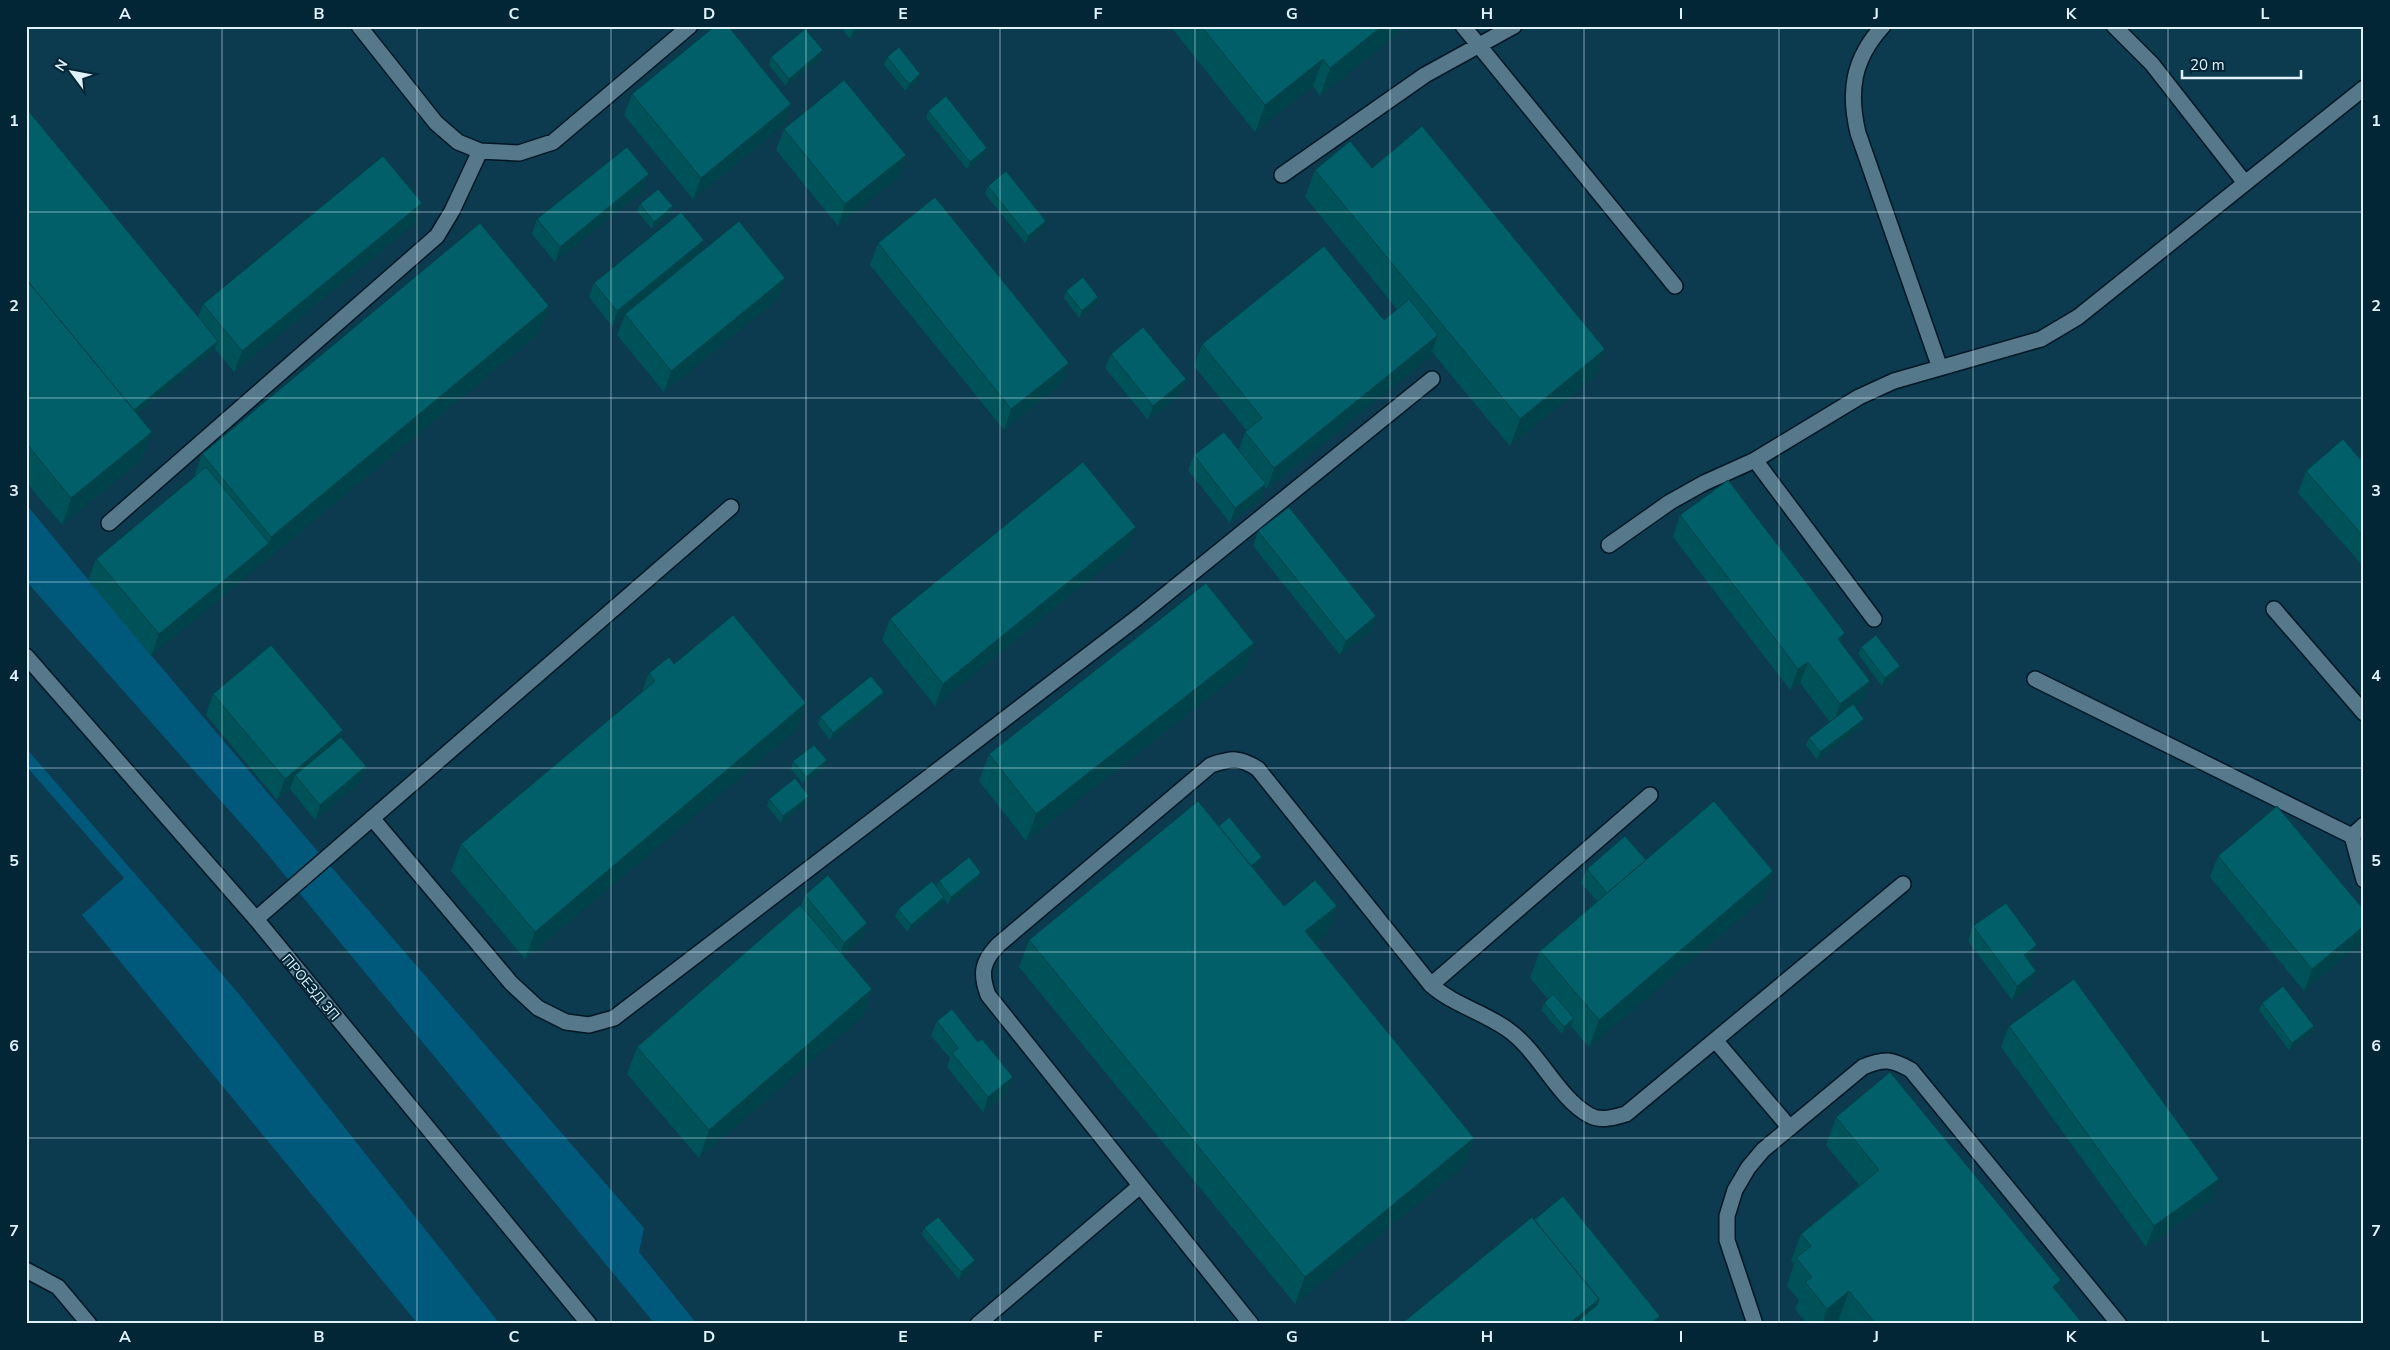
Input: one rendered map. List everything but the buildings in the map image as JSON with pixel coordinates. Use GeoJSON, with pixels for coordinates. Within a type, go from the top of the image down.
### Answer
{"type":"FeatureCollection","features":[{"type":"Feature","properties":{"kind":"street"},"geometry":{"type":"LineString","coordinates":[[359,26],[436,123],[458,142],[480,151],[518,153],[553,142],[690,26]]}},
{"type":"Feature","properties":{"kind":"street"},"geometry":{"type":"LineString","coordinates":[[1463,26],[1675,286]]}},
{"type":"Feature","properties":{"kind":"street"},"geometry":{"type":"LineString","coordinates":[[1282,175],[1425,75],[1478,44],[1514,26]]}},
{"type":"Feature","properties":{"kind":"street"},"geometry":{"type":"LineString","coordinates":[[1883,26],[1860,60],[1853,82],[1852,109],[1858,133],[1940,368]]}},
{"type":"Feature","properties":{"kind":"street"},"geometry":{"type":"LineString","coordinates":[[2114,26],[2152,64],[2245,183]]}},
{"type":"Feature","properties":{"kind":"street"},"geometry":{"type":"LineString","coordinates":[[1609,545],[1670,502],[1704,483],[1755,460],[1859,396],[1894,381],[2041,339],[2078,317],[2364,88]]}},
{"type":"Feature","properties":{"kind":"street"},"geometry":{"type":"LineString","coordinates":[[109,523],[437,236],[452,211],[480,151]]}},
{"type":"Feature","properties":{"kind":"street"},"geometry":{"type":"LineString","coordinates":[[372,818],[511,983],[538,1008],[566,1022],[589,1025],[614,1018],[1138,617],[1432,379]]}},
{"type":"Feature","properties":{"kind":"street"},"geometry":{"type":"LineString","coordinates":[[1755,460],[1874,619]]}},
{"type":"Feature","properties":{"kind":"street"},"geometry":{"type":"LineString","coordinates":[[256,919],[731,507]]}},
{"type":"Feature","properties":{"kind":"street"},"geometry":{"type":"LineString","coordinates":[[2274,609],[2364,713]]}},
{"type":"Feature","properties":{"kind":"street","name":"ПРОЕЗД 3П"},"geometry":{"type":"LineString","coordinates":[[26,656],[256,919],[589,1324]]}},
{"type":"Feature","properties":{"kind":"street"},"geometry":{"type":"LineString","coordinates":[[2035,678],[2352,836],[2364,880]]}},
{"type":"Feature","properties":{"kind":"street"},"geometry":{"type":"LineString","coordinates":[[1250,1324],[988,995],[982,978],[987,957],[998,944],[1211,766],[1228,760],[1244,760],[1258,769],[1431,985],[1445,997],[1507,1028],[1525,1044],[1577,1107],[1591,1116],[1609,1119],[1626,1114],[1903,884]]}},
{"type":"Feature","properties":{"kind":"street"},"geometry":{"type":"LineString","coordinates":[[1431,985],[1650,795]]}},
{"type":"Feature","properties":{"kind":"street"},"geometry":{"type":"LineString","coordinates":[[2352,836],[2364,826]]}},
{"type":"Feature","properties":{"kind":"street"},"geometry":{"type":"LineString","coordinates":[[1715,1040],[1790,1128]]}},
{"type":"Feature","properties":{"kind":"street"},"geometry":{"type":"LineString","coordinates":[[1755,1324],[1727,1240],[1728,1216],[1735,1190],[1748,1168],[1763,1150],[1863,1067],[1878,1061],[1896,1062],[1911,1070],[2119,1324]]}},
{"type":"Feature","properties":{"kind":"street"},"geometry":{"type":"LineString","coordinates":[[978,1324],[1140,1186]]}},
{"type":"Feature","properties":{"kind":"street"},"geometry":{"type":"LineString","coordinates":[[26,1270],[58,1287],[89,1324]]}},
{"type":"Feature","properties":{"kind":"shaded area"},"geometry":{"type":"Polygon","coordinates":[[[26,26],[2364,26],[2364,1324],[26,1324],[26,26]]]}},
{"type":"Feature","properties":{"kind":"shaded area"},"geometry":{"type":"Polygon","coordinates":[[[26,504],[255,778],[644,1228],[639,1252],[697,1324],[655,1324],[259,844],[26,581],[26,504]]]}},
{"type":"Feature","properties":{"kind":"shaded area"},"geometry":{"type":"Polygon","coordinates":[[[26,748],[239,994],[500,1324],[418,1324],[82,915],[124,878],[26,766],[26,748]]]}}]}
